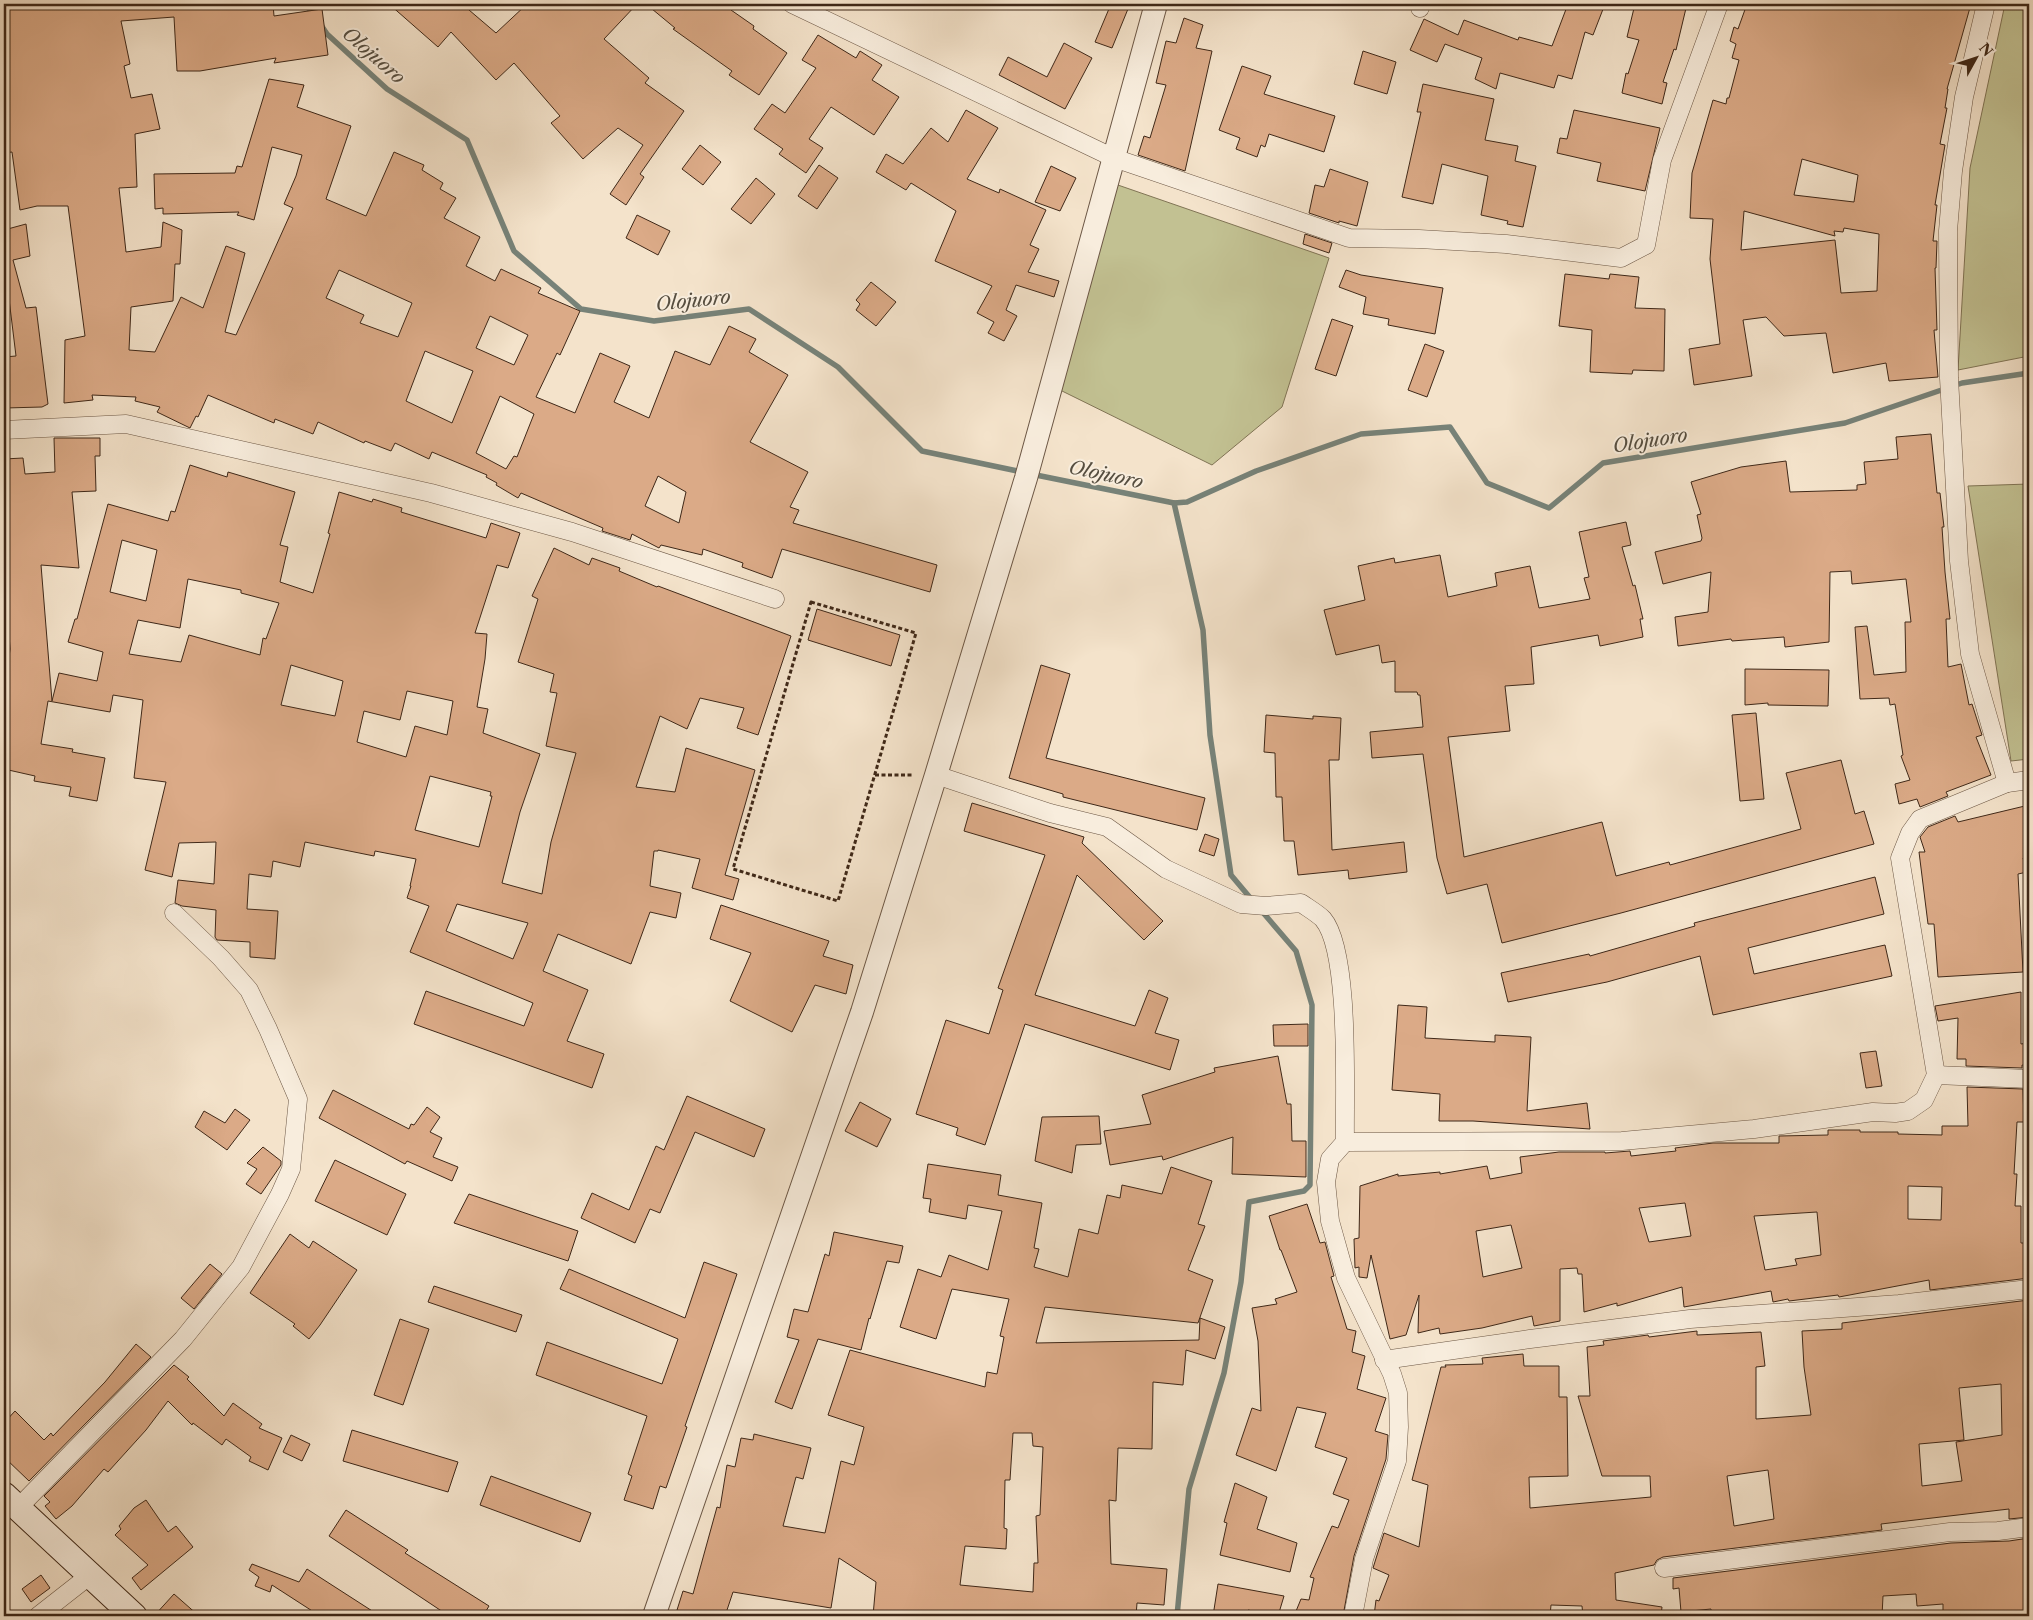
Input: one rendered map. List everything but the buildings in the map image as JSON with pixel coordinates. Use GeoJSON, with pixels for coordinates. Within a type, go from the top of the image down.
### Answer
{"type":"FeatureCollection","features":[{"type":"Feature","properties":{"kind":"main road"},"geometry":{"type":"LineString","coordinates":[[11,1502],[134,1616]]}},
{"type":"Feature","properties":{"kind":"street"},"geometry":{"type":"LineString","coordinates":[[792,4],[1114,158],[1349,238],[1419,239],[1506,244],[1621,258],[1646,245],[1662,160],[1719,4]]}},
{"type":"Feature","properties":{"kind":"street"},"geometry":{"type":"LineString","coordinates":[[654,1616],[862,1012],[936,775],[1026,478],[1033,445],[1156,4]]}},
{"type":"Feature","properties":{"kind":"street"},"geometry":{"type":"LineString","coordinates":[[1986,4],[1964,97],[1953,171],[1948,231],[1949,378],[1959,561],[1970,654],[2007,783]]}},
{"type":"Feature","properties":{"kind":"street"},"geometry":{"type":"LineString","coordinates":[[4,430],[126,424],[136,426],[440,495],[572,532],[775,599]]}},
{"type":"Feature","properties":{"kind":"street"},"geometry":{"type":"LineString","coordinates":[[936,775],[1050,813],[1107,827],[1166,869],[1242,904],[1266,906],[1302,903],[1323,919],[1336,944],[1344,1014],[1344,1142],[1330,1159],[1326,1182],[1330,1221],[1346,1278],[1392,1374],[1398,1393],[1399,1427],[1397,1461],[1364,1559],[1353,1616]]}},
{"type":"Feature","properties":{"kind":"street"},"geometry":{"type":"LineString","coordinates":[[1344,1142],[1622,1141],[1754,1129],[1873,1112],[1895,1113],[1908,1111],[1924,1100],[1936,1074],[1900,858],[1910,833],[1920,819],[2007,783],[2029,780]]}},
{"type":"Feature","properties":{"kind":"street"},"geometry":{"type":"LineString","coordinates":[[11,1502],[183,1339],[241,1267],[280,1194],[291,1169],[298,1099],[268,1029],[249,990],[221,958],[174,913]]}},
{"type":"Feature","properties":{"kind":"street"},"geometry":{"type":"LineString","coordinates":[[1936,1074],[2029,1079]]}},
{"type":"Feature","properties":{"kind":"street"},"geometry":{"type":"LineString","coordinates":[[1384,1360],[1690,1319],[1899,1304],[2029,1289]]}},
{"type":"Feature","properties":{"kind":"street"},"geometry":{"type":"LineString","coordinates":[[1664,1568],[1950,1532],[1998,1531],[2029,1526]]}},
{"type":"Feature","properties":{"kind":"street"},"geometry":{"type":"LineString","coordinates":[[38,1616],[89,1576]]}},
{"type":"Feature","properties":{"kind":"path"},"geometry":{"type":"LineString","coordinates":[[811,602],[916,634],[875,775],[838,901],[733,869],[811,602]]}},
{"type":"Feature","properties":{"kind":"path"},"geometry":{"type":"LineString","coordinates":[[875,775],[936,775]]}},
{"type":"Feature","properties":{"kind":"shaded area"},"geometry":{"type":"Polygon","coordinates":[[[2005,4],[2029,4],[2029,356],[1958,370],[1970,168],[2005,4]]]}},
{"type":"Feature","properties":{"kind":"shaded area"},"geometry":{"type":"Polygon","coordinates":[[[1115,184],[1329,258],[1282,407],[1212,465],[1058,389],[1115,184]]]}},
{"type":"Feature","properties":{"kind":"shaded area"},"geometry":{"type":"Polygon","coordinates":[[[2029,484],[2029,759],[2011,761],[1968,486],[2029,484]]]}},
{"type":"Feature","properties":{"kind":"waterway","name":"Olojuoro"},"geometry":{"type":"LineString","coordinates":[[305,4],[314,15]]}},
{"type":"Feature","properties":{"kind":"waterway","name":"Olojuoro"},"geometry":{"type":"LineString","coordinates":[[321,25],[327,34],[387,89],[467,140],[514,251],[581,309],[654,321],[749,309],[838,367],[922,451],[1022,472]]}},
{"type":"Feature","properties":{"kind":"waterway","name":"Olojuoro"},"geometry":{"type":"LineString","coordinates":[[1031,474],[1174,503],[1187,502],[1256,471],[1361,434],[1450,427],[1487,483],[1549,508],[1603,463],[1845,423],[1962,383],[2029,373]]}},
{"type":"Feature","properties":{"kind":"waterway"},"geometry":{"type":"LineString","coordinates":[[1174,503],[1203,630],[1210,735],[1231,875],[1252,900]]}},
{"type":"Feature","properties":{"kind":"waterway"},"geometry":{"type":"LineString","coordinates":[[1177,1616],[1189,1489],[1224,1373],[1241,1282],[1249,1202],[1304,1191],[1310,1185],[1312,1005],[1296,951],[1260,909]]}}]}
